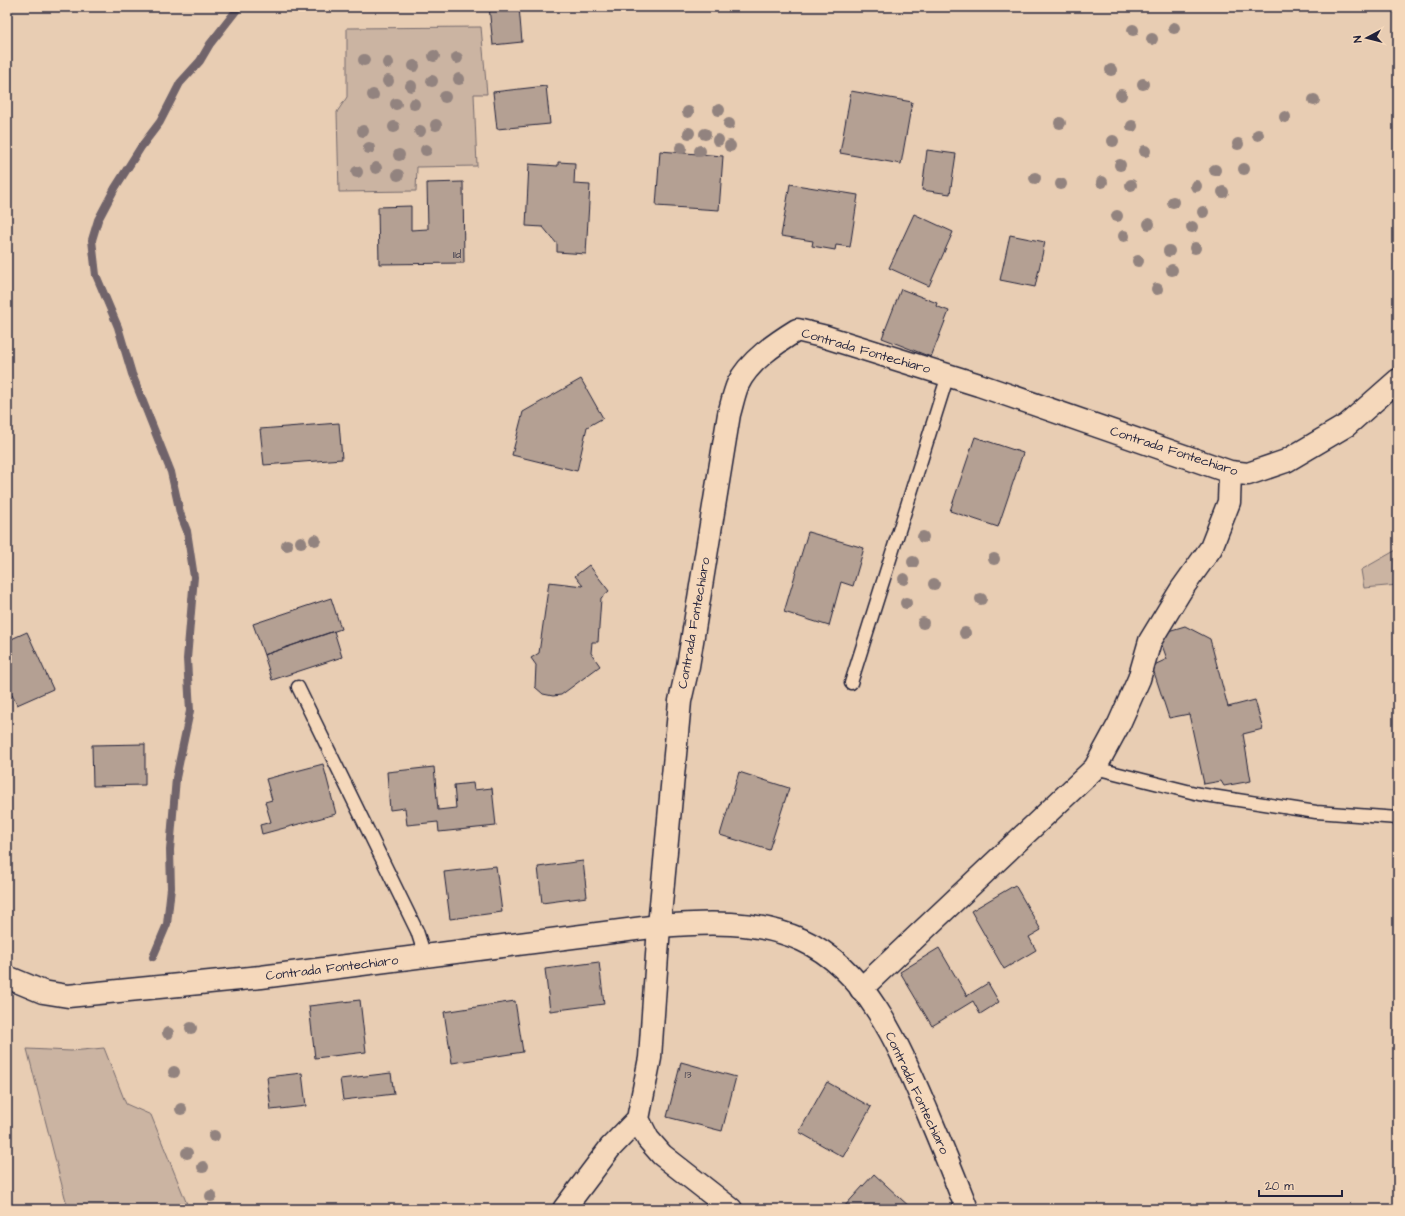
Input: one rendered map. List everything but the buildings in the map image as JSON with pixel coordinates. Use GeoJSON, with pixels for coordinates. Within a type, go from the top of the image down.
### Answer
{"type":"FeatureCollection","features":[{"type":"Feature","properties":{"kind":"street","name":"Contrada Fontechiaro"},"geometry":{"type":"LineString","coordinates":[[659,926],[680,701],[688,666],[729,414],[738,383],[755,361],[773,346],[797,330],[826,337],[948,375],[1230,472],[1248,474],[1286,461],[1347,425],[1398,380]]}},
{"type":"Feature","properties":{"kind":"street"},"geometry":{"type":"LineString","coordinates":[[861,989],[1095,768],[1119,724],[1139,679],[1150,641],[1180,590],[1211,548],[1229,502],[1230,472]]}},
{"type":"Feature","properties":{"kind":"street","name":"Contrada Fontechiaro"},"geometry":{"type":"LineString","coordinates":[[7,977],[43,992],[68,996],[261,977],[659,926],[712,922],[772,930],[801,939],[822,950],[843,968],[878,1010],[908,1067],[967,1209]]}},
{"type":"Feature","properties":{"kind":"street"},"geometry":{"type":"LineString","coordinates":[[564,1209],[610,1148],[638,1119],[650,1058],[659,926]]}},
{"type":"Feature","properties":{"kind":"street"},"geometry":{"type":"LineString","coordinates":[[638,1119],[648,1139],[662,1155],[732,1209]]}},
{"type":"Feature","properties":{"kind":"lane"},"geometry":{"type":"LineString","coordinates":[[851,683],[948,375]]}},
{"type":"Feature","properties":{"kind":"lane"},"geometry":{"type":"LineString","coordinates":[[298,687],[417,931],[424,956]]}},
{"type":"Feature","properties":{"kind":"lane"},"geometry":{"type":"LineString","coordinates":[[1095,768],[1199,794],[1316,812],[1398,818]]}},
{"type":"Feature","properties":{"kind":"shaded area"},"geometry":{"type":"Polygon","coordinates":[[[481,27],[487,94],[474,94],[477,166],[417,167],[416,191],[339,192],[337,112],[347,97],[347,28],[481,27]]]}},
{"type":"Feature","properties":{"kind":"shaded area"},"geometry":{"type":"Polygon","coordinates":[[[1398,549],[1398,585],[1364,588],[1361,570],[1398,549]]]}},
{"type":"Feature","properties":{"kind":"shaded area"},"geometry":{"type":"Polygon","coordinates":[[[104,1048],[126,1104],[151,1115],[189,1209],[68,1209],[27,1049],[71,1051],[104,1048]]]}},
{"type":"Feature","properties":{"kind":"waterway"},"geometry":{"type":"LineString","coordinates":[[153,957],[167,924],[171,888],[170,850],[176,778],[190,711],[187,659],[194,577],[187,531],[180,513],[171,472],[132,374],[118,327],[96,275],[92,240],[98,220],[115,188],[141,147],[160,122],[180,83],[200,61],[210,44],[239,7]]}}]}
